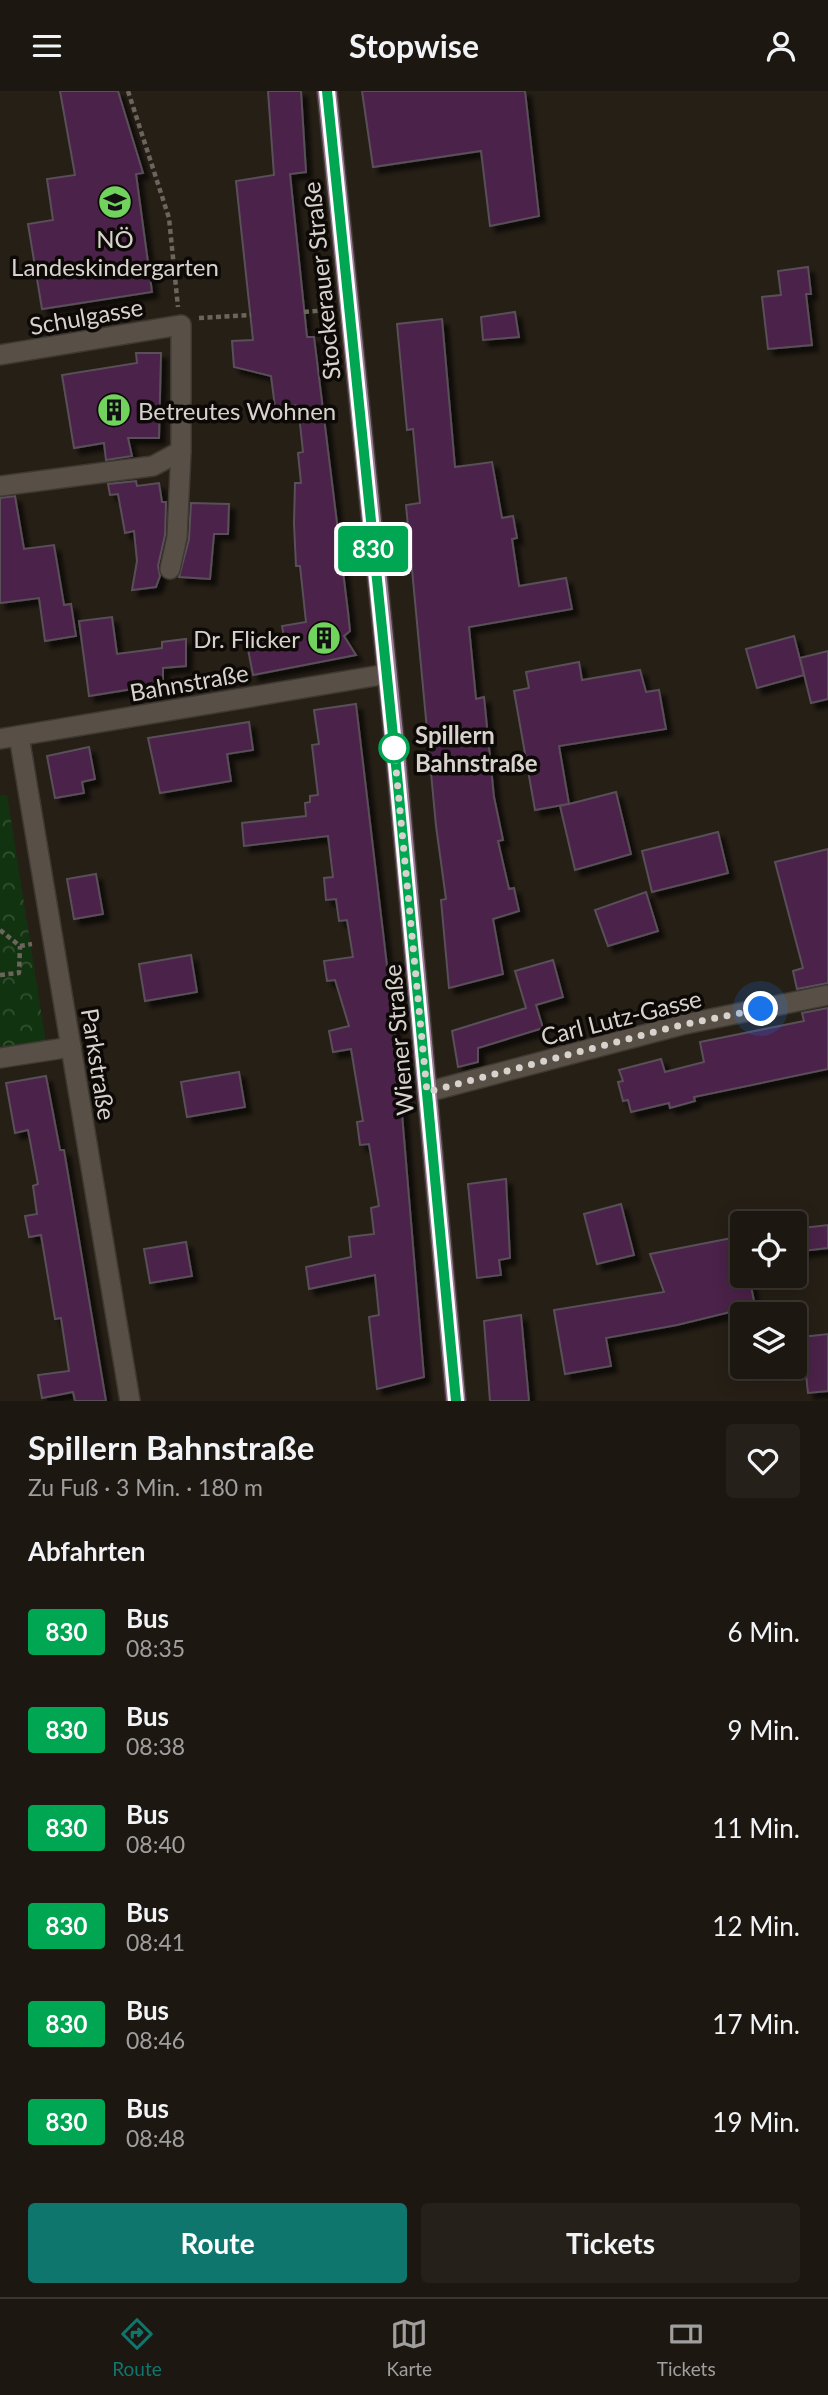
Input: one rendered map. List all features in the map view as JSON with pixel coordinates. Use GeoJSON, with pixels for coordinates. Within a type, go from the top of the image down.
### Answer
{"type":"FeatureCollection","features":[{"type":"Feature","properties":{"kind":"main road","name":"Stockerauer Straße"},"geometry":{"type":"LineString","coordinates":[[327,91],[387,674]]}},
{"type":"Feature","properties":{"kind":"main road","name":"Wiener Straße"},"geometry":{"type":"LineString","coordinates":[[387,674],[456,1401]]}},
{"type":"Feature","properties":{"kind":"street","name":"Schulgasse"},"geometry":{"type":"LineString","coordinates":[[0,355],[184,321]]}},
{"type":"Feature","properties":{"kind":"street"},"geometry":{"type":"LineString","coordinates":[[170,569],[177,537],[184,321]]}},
{"type":"Feature","properties":{"kind":"street"},"geometry":{"type":"LineString","coordinates":[[0,486],[153,466],[169,460],[181,451]]}},
{"type":"Feature","properties":{"kind":"street","name":"Bahnstraße"},"geometry":{"type":"LineString","coordinates":[[9,738],[387,674]]}},
{"type":"Feature","properties":{"kind":"street","name":"Parkstraße"},"geometry":{"type":"LineString","coordinates":[[9,738],[54,941],[130,1401]]}},
{"type":"Feature","properties":{"kind":"street","name":"Carl Lutz-Gasse"},"geometry":{"type":"LineString","coordinates":[[427,1092],[681,1025],[828,995]]}},
{"type":"Feature","properties":{"kind":"street"},"geometry":{"type":"LineString","coordinates":[[0,1058],[71,1047]]}},
{"type":"Feature","properties":{"kind":"path"},"geometry":{"type":"LineString","coordinates":[[128,91],[169,218],[184,321],[251,315]]}},
{"type":"Feature","properties":{"kind":"path"},"geometry":{"type":"LineString","coordinates":[[0,930],[20,946],[54,941]]}},
{"type":"Feature","properties":{"kind":"path"},"geometry":{"type":"LineString","coordinates":[[0,975],[19,973],[20,946]]}},
{"type":"Feature","properties":{"kind":"green space"},"geometry":{"type":"Polygon","coordinates":[[[0,795],[7,795],[46,1043],[0,1046],[0,795]]]}},
{"type":"Feature","properties":{"kind":"building","name":"NÖ Landeskindergarten"},"geometry":{"type":"Polygon","coordinates":[[[60,91],[118,91],[143,173],[136,174],[152,292],[42,309],[28,224],[53,220],[47,179],[75,175],[60,91]]]}},
{"type":"Feature","properties":{"kind":"building"},"geometry":{"type":"Polygon","coordinates":[[[268,91],[301,91],[306,172],[290,174],[307,337],[314,337],[348,612],[350,631],[344,636],[356,655],[253,675],[247,644],[284,637],[282,626],[306,622],[300,566],[296,566],[294,524],[295,483],[301,483],[298,453],[303,452],[298,405],[275,407],[271,376],[234,367],[232,341],[253,340],[236,181],[274,175],[268,91]]]}},
{"type":"Feature","properties":{"kind":"building"},"geometry":{"type":"Polygon","coordinates":[[[362,91],[525,91],[539,216],[490,226],[481,151],[373,167],[362,91]]]}},
{"type":"Feature","properties":{"kind":"building"},"geometry":{"type":"Polygon","coordinates":[[[808,267],[811,294],[806,294],[812,345],[768,349],[762,297],[781,295],[778,271],[808,267]]]}},
{"type":"Feature","properties":{"kind":"building"},"geometry":{"type":"Polygon","coordinates":[[[515,312],[519,337],[483,340],[481,317],[515,312]]]}},
{"type":"Feature","properties":{"kind":"building"},"geometry":{"type":"Polygon","coordinates":[[[442,319],[455,467],[492,462],[502,518],[513,516],[517,538],[512,539],[519,586],[566,578],[572,609],[469,627],[476,699],[484,697],[494,797],[503,840],[498,841],[509,889],[514,888],[519,911],[493,919],[503,974],[449,988],[441,900],[446,899],[436,826],[406,505],[420,503],[413,429],[407,430],[397,324],[442,319]]]}},
{"type":"Feature","properties":{"kind":"building","name":"Betreutes Wohnen"},"geometry":{"type":"Polygon","coordinates":[[[136,353],[161,353],[159,438],[128,438],[132,456],[106,460],[104,443],[74,448],[62,375],[137,363],[136,353]]]}},
{"type":"Feature","properties":{"kind":"building"},"geometry":{"type":"Polygon","coordinates":[[[136,481],[137,486],[159,483],[162,502],[166,502],[165,535],[156,587],[132,590],[137,561],[134,531],[125,533],[118,494],[110,495],[108,484],[136,481]]]}},
{"type":"Feature","properties":{"kind":"building"},"geometry":{"type":"Polygon","coordinates":[[[15,496],[24,549],[54,545],[64,605],[71,604],[76,636],[45,641],[39,598],[0,603],[0,498],[15,496]]]}},
{"type":"Feature","properties":{"kind":"building"},"geometry":{"type":"Polygon","coordinates":[[[191,503],[229,504],[228,534],[214,534],[210,579],[179,577],[189,539],[191,503]]]}},
{"type":"Feature","properties":{"kind":"building"},"geometry":{"type":"Polygon","coordinates":[[[112,617],[117,654],[162,648],[162,642],[186,639],[186,666],[163,668],[163,690],[134,694],[133,689],[89,696],[79,621],[112,617]]]}},
{"type":"Feature","properties":{"kind":"building"},"geometry":{"type":"Polygon","coordinates":[[[794,636],[804,675],[757,688],[746,649],[794,636]]]}},
{"type":"Feature","properties":{"kind":"building"},"geometry":{"type":"Polygon","coordinates":[[[828,651],[828,699],[811,703],[800,658],[828,651]]]}},
{"type":"Feature","properties":{"kind":"building"},"geometry":{"type":"Polygon","coordinates":[[[579,662],[582,680],[640,670],[646,692],[659,690],[666,729],[559,746],[569,804],[616,792],[631,854],[575,870],[560,806],[568,804],[535,810],[514,691],[529,688],[526,672],[579,662]]]}},
{"type":"Feature","properties":{"kind":"building"},"geometry":{"type":"Polygon","coordinates":[[[356,704],[396,1042],[424,1377],[377,1389],[369,1317],[379,1315],[375,1275],[309,1289],[306,1267],[351,1257],[349,1237],[374,1234],[371,1208],[379,1206],[369,1144],[360,1145],[357,1122],[363,1121],[351,1049],[333,1052],[329,1031],[349,1026],[335,980],[327,981],[324,961],[353,957],[347,920],[339,921],[336,899],[326,900],[324,878],[333,877],[328,836],[244,846],[242,823],[306,816],[305,803],[310,802],[310,796],[318,795],[312,745],[319,744],[314,710],[356,704]]]}},
{"type":"Feature","properties":{"kind":"building"},"geometry":{"type":"Polygon","coordinates":[[[249,722],[253,750],[227,754],[231,781],[160,793],[148,738],[249,722]]]}},
{"type":"Feature","properties":{"kind":"building"},"geometry":{"type":"Polygon","coordinates":[[[89,747],[95,779],[82,782],[84,793],[55,798],[47,756],[89,747]]]}},
{"type":"Feature","properties":{"kind":"building"},"geometry":{"type":"Polygon","coordinates":[[[718,832],[728,873],[652,892],[642,851],[718,832]]]}},
{"type":"Feature","properties":{"kind":"building"},"geometry":{"type":"Polygon","coordinates":[[[828,849],[828,983],[797,989],[793,971],[803,968],[775,862],[828,849]]]}},
{"type":"Feature","properties":{"kind":"building"},"geometry":{"type":"Polygon","coordinates":[[[96,874],[103,914],[74,919],[67,879],[96,874]]]}},
{"type":"Feature","properties":{"kind":"building"},"geometry":{"type":"Polygon","coordinates":[[[646,892],[658,931],[608,946],[595,910],[646,892]]]}},
{"type":"Feature","properties":{"kind":"building"},"geometry":{"type":"Polygon","coordinates":[[[191,955],[197,992],[145,1001],[139,964],[191,955]]]}},
{"type":"Feature","properties":{"kind":"building"},"geometry":{"type":"Polygon","coordinates":[[[553,960],[563,997],[536,1005],[543,1028],[478,1048],[478,1062],[458,1067],[452,1031],[526,1008],[515,971],[553,960]]]}},
{"type":"Feature","properties":{"kind":"building"},"geometry":{"type":"Polygon","coordinates":[[[828,1008],[828,1069],[694,1097],[695,1101],[670,1108],[669,1103],[631,1112],[628,1100],[623,1101],[618,1082],[623,1081],[619,1070],[661,1059],[665,1072],[704,1062],[700,1042],[804,1021],[802,1013],[828,1008]]]}},
{"type":"Feature","properties":{"kind":"building"},"geometry":{"type":"Polygon","coordinates":[[[239,1072],[245,1107],[187,1117],[181,1082],[239,1072]]]}},
{"type":"Feature","properties":{"kind":"building"},"geometry":{"type":"Polygon","coordinates":[[[46,1076],[60,1150],[64,1150],[106,1401],[75,1401],[73,1392],[42,1398],[38,1375],[69,1371],[61,1318],[55,1319],[41,1235],[29,1237],[25,1216],[37,1214],[33,1186],[38,1184],[28,1130],[15,1133],[6,1083],[46,1076]]]}},
{"type":"Feature","properties":{"kind":"building"},"geometry":{"type":"Polygon","coordinates":[[[506,1179],[510,1258],[499,1260],[501,1275],[477,1278],[468,1184],[506,1179]]]}},
{"type":"Feature","properties":{"kind":"building"},"geometry":{"type":"Polygon","coordinates":[[[621,1204],[634,1255],[597,1264],[584,1214],[621,1204]]]}},
{"type":"Feature","properties":{"kind":"building"},"geometry":{"type":"Polygon","coordinates":[[[828,1225],[828,1248],[807,1250],[807,1227],[828,1225]]]}},
{"type":"Feature","properties":{"kind":"building"},"geometry":{"type":"Polygon","coordinates":[[[730,1238],[730,1288],[751,1288],[754,1302],[730,1302],[730,1312],[606,1338],[611,1366],[565,1374],[554,1310],[664,1292],[650,1254],[730,1238]]]}},
{"type":"Feature","properties":{"kind":"building"},"geometry":{"type":"Polygon","coordinates":[[[186,1242],[192,1276],[150,1283],[144,1249],[186,1242]]]}},
{"type":"Feature","properties":{"kind":"building"},"geometry":{"type":"Polygon","coordinates":[[[521,1315],[529,1401],[490,1401],[484,1321],[521,1315]]]}},
{"type":"Feature","properties":{"kind":"building"},"geometry":{"type":"Polygon","coordinates":[[[828,1334],[828,1391],[808,1393],[807,1336],[828,1334]]]}},
{"type":"Feature","properties":{"kind":"bus line","name":"830"},"geometry":{"type":"LineString","coordinates":[[327,91],[397,775],[456,1401]]}},
{"type":"Feature","properties":{"kind":"place","name":"NÖ Landeskindergarten"},"geometry":{"type":"Point","coordinates":[115,202]}},
{"type":"Feature","properties":{"kind":"place","name":"Betreutes Wohnen"},"geometry":{"type":"Point","coordinates":[114,410]}},
{"type":"Feature","properties":{"kind":"place","name":"Dr. Flicker"},"geometry":{"type":"Point","coordinates":[324,638]}},
{"type":"Feature","properties":{"kind":"place","name":"Spillern Bahnstraße"},"geometry":{"type":"Point","coordinates":[394,748]}},
{"type":"Feature","properties":{"kind":"route"},"geometry":{"type":"LineString","coordinates":[[394,748],[427,1092],[681,1025],[761,1009]]}}]}
